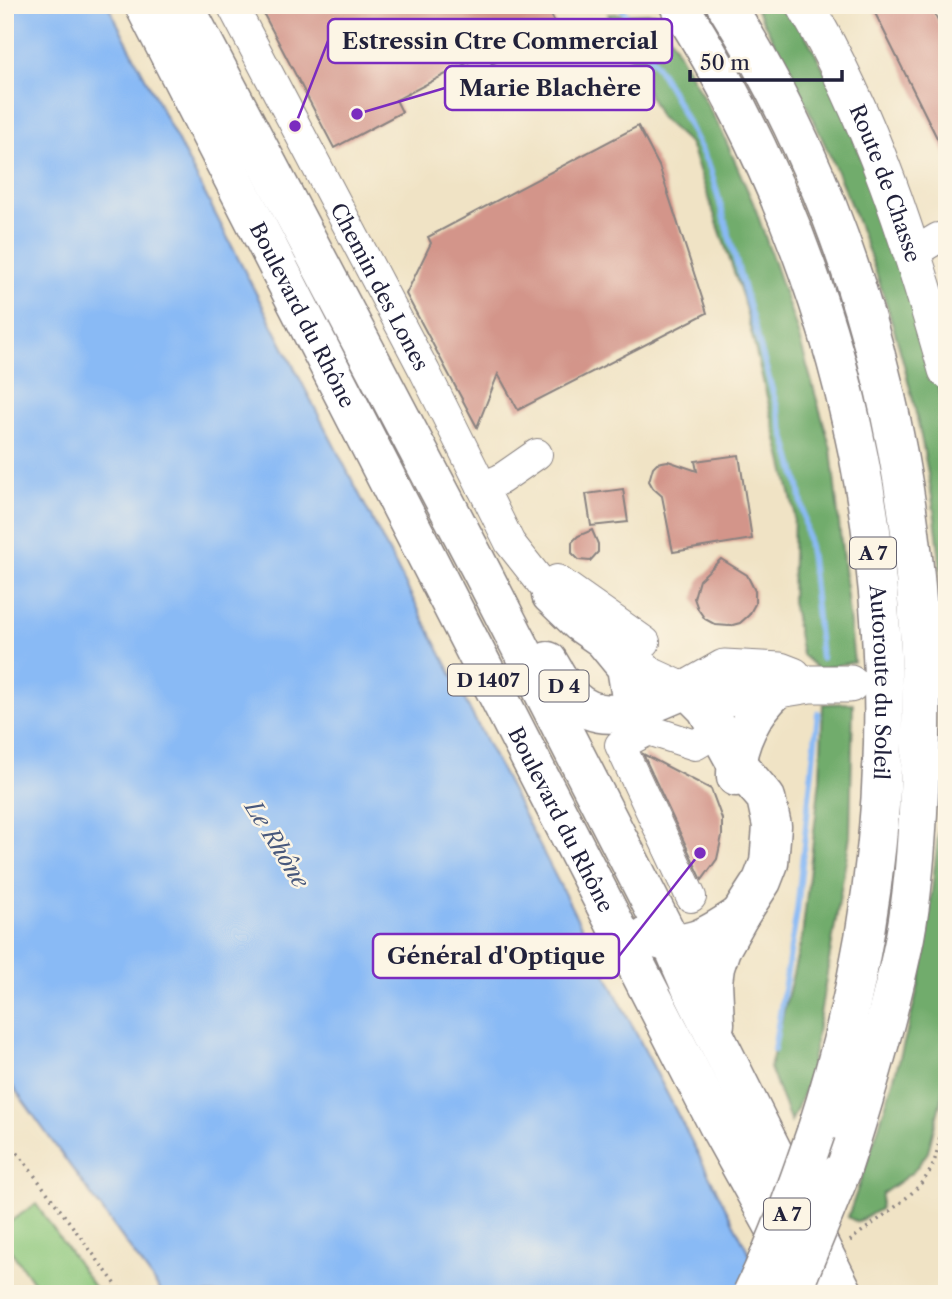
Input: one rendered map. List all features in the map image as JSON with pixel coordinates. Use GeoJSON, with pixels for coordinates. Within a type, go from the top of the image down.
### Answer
{"type":"FeatureCollection","features":[{"type":"Feature","properties":{"kind":"highway","name":"Boulevard du Rhône"},"geometry":{"type":"LineString","coordinates":[[144,5],[800,1287]]}},
{"type":"Feature","properties":{"kind":"highway","name":"Boulevard du Rhône"},"geometry":{"type":"LineString","coordinates":[[184,5],[483,574],[671,942],[691,988],[844,1294]]}},
{"type":"Feature","properties":{"kind":"highway","name":"Autoroute du Soleil"},"geometry":{"type":"LineString","coordinates":[[679,5],[722,78],[768,168],[803,256],[830,337],[851,414],[870,513],[881,630],[885,737],[878,852],[868,923],[836,1064],[816,1132],[793,1197],[752,1294]]}},
{"type":"Feature","properties":{"kind":"highway","name":"Autoroute du Soleil"},"geometry":{"type":"LineString","coordinates":[[726,5],[764,71],[801,146],[844,253],[868,326],[889,405],[905,486],[914,556],[922,677],[916,853],[905,936],[871,1074],[841,1172],[800,1287]]}},
{"type":"Feature","properties":{"kind":"highway"},"geometry":{"type":"LineString","coordinates":[[334,376],[426,516],[458,570],[565,775],[632,913],[649,937],[684,943],[698,940],[740,915]]}},
{"type":"Feature","properties":{"kind":"highway","name":"D 4"},"geometry":{"type":"LineString","coordinates":[[483,574],[512,599],[571,698],[589,711],[639,721],[687,689]]}},
{"type":"Feature","properties":{"kind":"highway"},"geometry":{"type":"LineString","coordinates":[[540,582],[579,623],[603,639],[626,667],[639,721]]}},
{"type":"Feature","properties":{"kind":"highway"},"geometry":{"type":"LineString","coordinates":[[728,747],[750,722],[763,701],[793,687]]}},
{"type":"Feature","properties":{"kind":"highway"},"geometry":{"type":"LineString","coordinates":[[687,689],[706,708],[728,747],[766,798],[772,826],[769,863],[762,881],[721,949],[715,967],[713,982],[716,1034]]}},
{"type":"Feature","properties":{"kind":"highway"},"geometry":{"type":"LineString","coordinates":[[728,747],[746,803],[751,839],[742,871],[732,888],[705,914],[682,927],[671,942],[660,965],[662,984],[732,1114],[800,1287]]}},
{"type":"Feature","properties":{"kind":"main road","name":"Route de Chasse"},"geometry":{"type":"LineString","coordinates":[[805,5],[858,108],[892,190],[926,246],[944,351]]}},
{"type":"Feature","properties":{"kind":"main road","name":"D 4"},"geometry":{"type":"LineString","coordinates":[[687,689],[724,668],[780,671],[793,687],[850,684]]}},
{"type":"Feature","properties":{"kind":"street","name":"Chemin des Lones"},"geometry":{"type":"LineString","coordinates":[[232,5],[510,543],[540,582]]}},
{"type":"Feature","properties":{"kind":"street"},"geometry":{"type":"LineString","coordinates":[[444,373],[473,431],[462,446]]}},
{"type":"Feature","properties":{"kind":"street"},"geometry":{"type":"LineString","coordinates":[[482,487],[501,479],[537,454]]}},
{"type":"Feature","properties":{"kind":"street"},"geometry":{"type":"LineString","coordinates":[[540,582],[552,577],[670,660],[687,689]]}},
{"type":"Feature","properties":{"kind":"street"},"geometry":{"type":"LineString","coordinates":[[691,897],[621,745],[639,721],[649,730],[695,746],[728,747]]}},
{"type":"Feature","properties":{"kind":"path"},"geometry":{"type":"LineString","coordinates":[[856,1252],[850,1240],[898,1205],[925,1178],[934,1163],[947,1097]]}},
{"type":"Feature","properties":{"kind":"path"},"geometry":{"type":"LineString","coordinates":[[5,1136],[123,1294]]}},
{"type":"Feature","properties":{"kind":"green space"},"geometry":{"type":"Polygon","coordinates":[[[754,5],[789,5],[840,99],[929,349],[947,420],[947,645],[932,497],[905,367],[887,305],[842,183],[786,64],[754,5]]]}},
{"type":"Feature","properties":{"kind":"green space"},"geometry":{"type":"Polygon","coordinates":[[[657,13],[722,132],[755,207],[796,327],[831,449],[854,662],[818,669],[802,655],[792,601],[794,509],[743,298],[690,144],[660,117],[608,14],[657,13]]]}},
{"type":"Feature","properties":{"kind":"green space"},"geometry":{"type":"Polygon","coordinates":[[[946,698],[947,1077],[928,1152],[913,1172],[882,1194],[880,1209],[857,1222],[848,1217],[899,1059],[924,955],[941,799],[946,698]]]}},
{"type":"Feature","properties":{"kind":"green space"},"geometry":{"type":"Polygon","coordinates":[[[853,703],[850,836],[809,1080],[791,1122],[770,1068],[802,937],[820,779],[823,704],[853,703]]]}},
{"type":"Feature","properties":{"kind":"green space"},"geometry":{"type":"Polygon","coordinates":[[[36,1204],[99,1294],[41,1294],[5,1242],[5,1225],[36,1204]]]}},
{"type":"Feature","properties":{"kind":"water","name":"Le Rhône"},"geometry":{"type":"Polygon","coordinates":[[[5,5],[108,5],[770,1294],[163,1294],[5,1076],[5,5]]]}},
{"type":"Feature","properties":{"kind":"building"},"geometry":{"type":"Polygon","coordinates":[[[259,5],[546,5],[559,30],[492,64],[486,53],[396,100],[402,112],[334,148],[259,5]]]}},
{"type":"Feature","properties":{"kind":"building"},"geometry":{"type":"Polygon","coordinates":[[[871,5],[930,5],[947,39],[947,158],[871,5]]]}},
{"type":"Feature","properties":{"kind":"building"},"geometry":{"type":"Polygon","coordinates":[[[638,126],[659,166],[707,313],[518,410],[498,374],[477,427],[406,294],[431,243],[428,237],[638,126]]]}},
{"type":"Feature","properties":{"kind":"building"},"geometry":{"type":"Polygon","coordinates":[[[739,455],[752,539],[673,552],[662,496],[649,481],[653,467],[657,463],[668,461],[697,471],[695,461],[739,455]]]}},
{"type":"Feature","properties":{"kind":"building"},"geometry":{"type":"Polygon","coordinates":[[[623,489],[628,522],[591,526],[586,494],[623,489]]]}},
{"type":"Feature","properties":{"kind":"building"},"geometry":{"type":"Polygon","coordinates":[[[592,530],[598,544],[598,552],[590,561],[579,560],[572,553],[572,542],[592,530]]]}},
{"type":"Feature","properties":{"kind":"building"},"geometry":{"type":"Polygon","coordinates":[[[721,559],[747,575],[755,591],[755,604],[749,615],[740,623],[729,626],[716,625],[705,619],[694,598],[699,580],[721,559]]]}},
{"type":"Feature","properties":{"kind":"building"},"geometry":{"type":"Polygon","coordinates":[[[643,754],[711,789],[722,819],[722,836],[717,859],[702,880],[643,754]]]}},
{"type":"Feature","properties":{"kind":"waterway"},"geometry":{"type":"LineString","coordinates":[[620,5],[672,92],[710,168],[799,486],[811,559],[821,658]]}},
{"type":"Feature","properties":{"kind":"waterway"},"geometry":{"type":"LineString","coordinates":[[774,1050],[797,911],[818,713]]}},
{"type":"Feature","properties":{"kind":"place","name":"Marie Blachère"},"geometry":{"type":"Point","coordinates":[357,114]}},
{"type":"Feature","properties":{"kind":"place","name":"Estressin Ctre Commercial"},"geometry":{"type":"Point","coordinates":[295,126]}},
{"type":"Feature","properties":{"kind":"place","name":"Général d'Optique"},"geometry":{"type":"Point","coordinates":[700,853]}}]}
